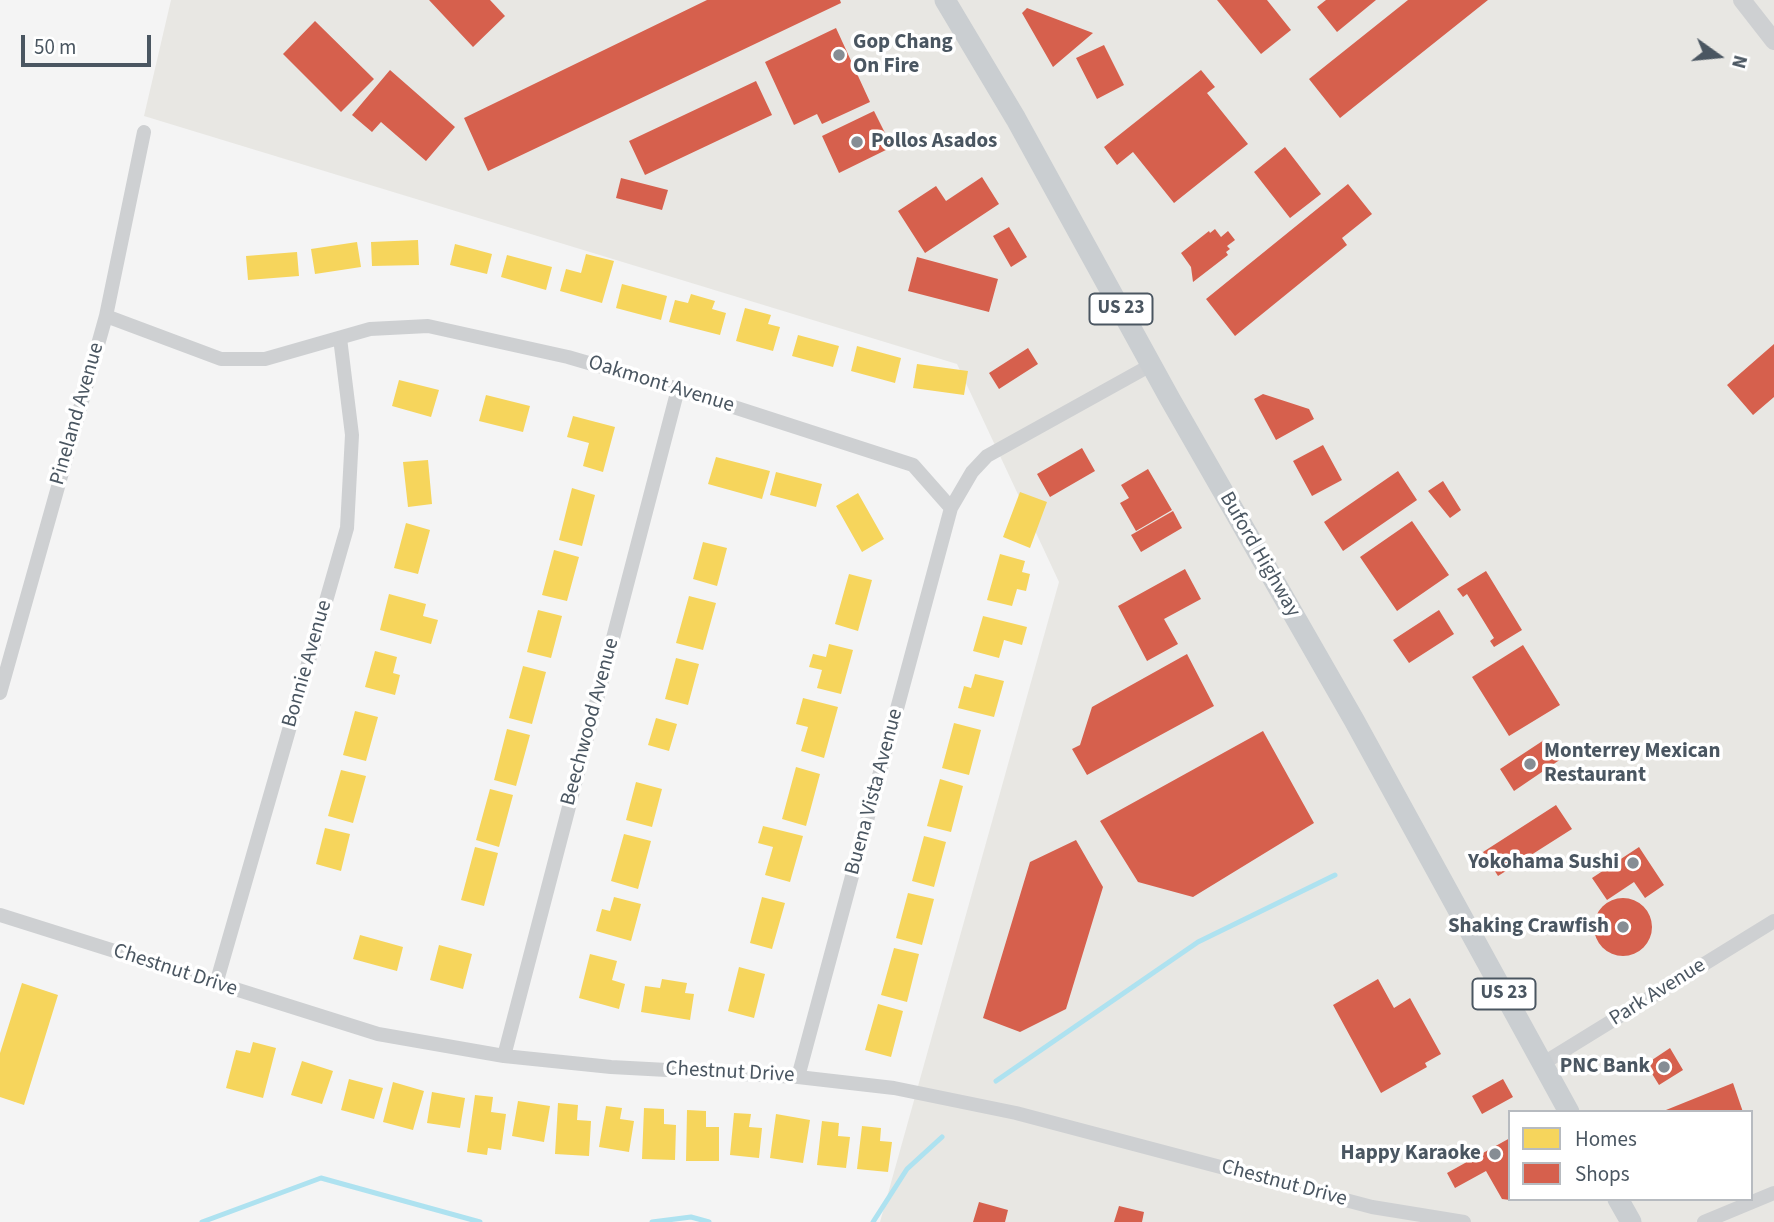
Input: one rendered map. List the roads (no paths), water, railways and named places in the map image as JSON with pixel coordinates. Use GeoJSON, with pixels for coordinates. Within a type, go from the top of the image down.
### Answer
{"type":"FeatureCollection","features":[{"type":"Feature","properties":{"kind":"main road","name":"Buford Highway"},"geometry":{"type":"LineString","coordinates":[[945,0],[1016,119],[1151,365],[1354,720],[1568,1110]]}},
{"type":"Feature","properties":{"kind":"main road"},"geometry":{"type":"LineString","coordinates":[[1619,1201],[1631,1222]]}},
{"type":"Feature","properties":{"kind":"street"},"geometry":{"type":"LineString","coordinates":[[1742,0],[1774,41]]}},
{"type":"Feature","properties":{"kind":"street","name":"Pineland Avenue"},"geometry":{"type":"LineString","coordinates":[[0,693],[106,316],[144,132]]}},
{"type":"Feature","properties":{"kind":"street","name":"Oakmont Avenue"},"geometry":{"type":"LineString","coordinates":[[106,316],[221,359],[265,359],[370,330],[428,326],[568,357],[678,389],[913,465],[951,508]]}},
{"type":"Feature","properties":{"kind":"street","name":"Bonnie Avenue"},"geometry":{"type":"LineString","coordinates":[[216,984],[347,528],[352,435],[340,338]]}},
{"type":"Feature","properties":{"kind":"street"},"geometry":{"type":"LineString","coordinates":[[951,508],[971,472],[987,456],[1151,365]]}},
{"type":"Feature","properties":{"kind":"street","name":"Beechwood Avenue"},"geometry":{"type":"LineString","coordinates":[[504,1056],[678,389]]}},
{"type":"Feature","properties":{"kind":"street","name":"Buena Vista Avenue"},"geometry":{"type":"LineString","coordinates":[[798,1077],[951,508]]}},
{"type":"Feature","properties":{"kind":"street","name":"Chestnut Drive"},"geometry":{"type":"LineString","coordinates":[[0,915],[378,1034],[504,1056],[611,1067],[798,1077],[894,1088],[1016,1113],[1360,1204],[1464,1222]]}},
{"type":"Feature","properties":{"kind":"street","name":"Park Avenue"},"geometry":{"type":"LineString","coordinates":[[1542,1064],[1774,921]]}},
{"type":"Feature","properties":{"kind":"street"},"geometry":{"type":"LineString","coordinates":[[1704,1222],[1774,1193]]}},
{"type":"Feature","properties":{"kind":"waterway"},"geometry":{"type":"LineString","coordinates":[[996,1081],[1198,942],[1335,875]]}},
{"type":"Feature","properties":{"kind":"waterway"},"geometry":{"type":"LineString","coordinates":[[873,1222],[907,1169],[942,1137]]}},
{"type":"Feature","properties":{"kind":"waterway"},"geometry":{"type":"LineString","coordinates":[[202,1222],[321,1178],[480,1222]]}},
{"type":"Feature","properties":{"kind":"waterway"},"geometry":{"type":"LineString","coordinates":[[652,1222],[691,1217],[709,1222]]}},
{"type":"Feature","properties":{"kind":"place","name":"Gop Chang On Fire"},"geometry":{"type":"Point","coordinates":[839,55]}},
{"type":"Feature","properties":{"kind":"place","name":"Pollos Asados"},"geometry":{"type":"Point","coordinates":[857,142]}},
{"type":"Feature","properties":{"kind":"place","name":"Monterrey Mexican Restaurant"},"geometry":{"type":"Point","coordinates":[1530,764]}},
{"type":"Feature","properties":{"kind":"place","name":"Yokohama Sushi"},"geometry":{"type":"Point","coordinates":[1633,863]}},
{"type":"Feature","properties":{"kind":"place","name":"Shaking Crawfish"},"geometry":{"type":"Point","coordinates":[1623,927]}},
{"type":"Feature","properties":{"kind":"place","name":"PNC Bank"},"geometry":{"type":"Point","coordinates":[1664,1067]}},
{"type":"Feature","properties":{"kind":"place","name":"Happy Karaoke"},"geometry":{"type":"Point","coordinates":[1495,1154]}}]}
